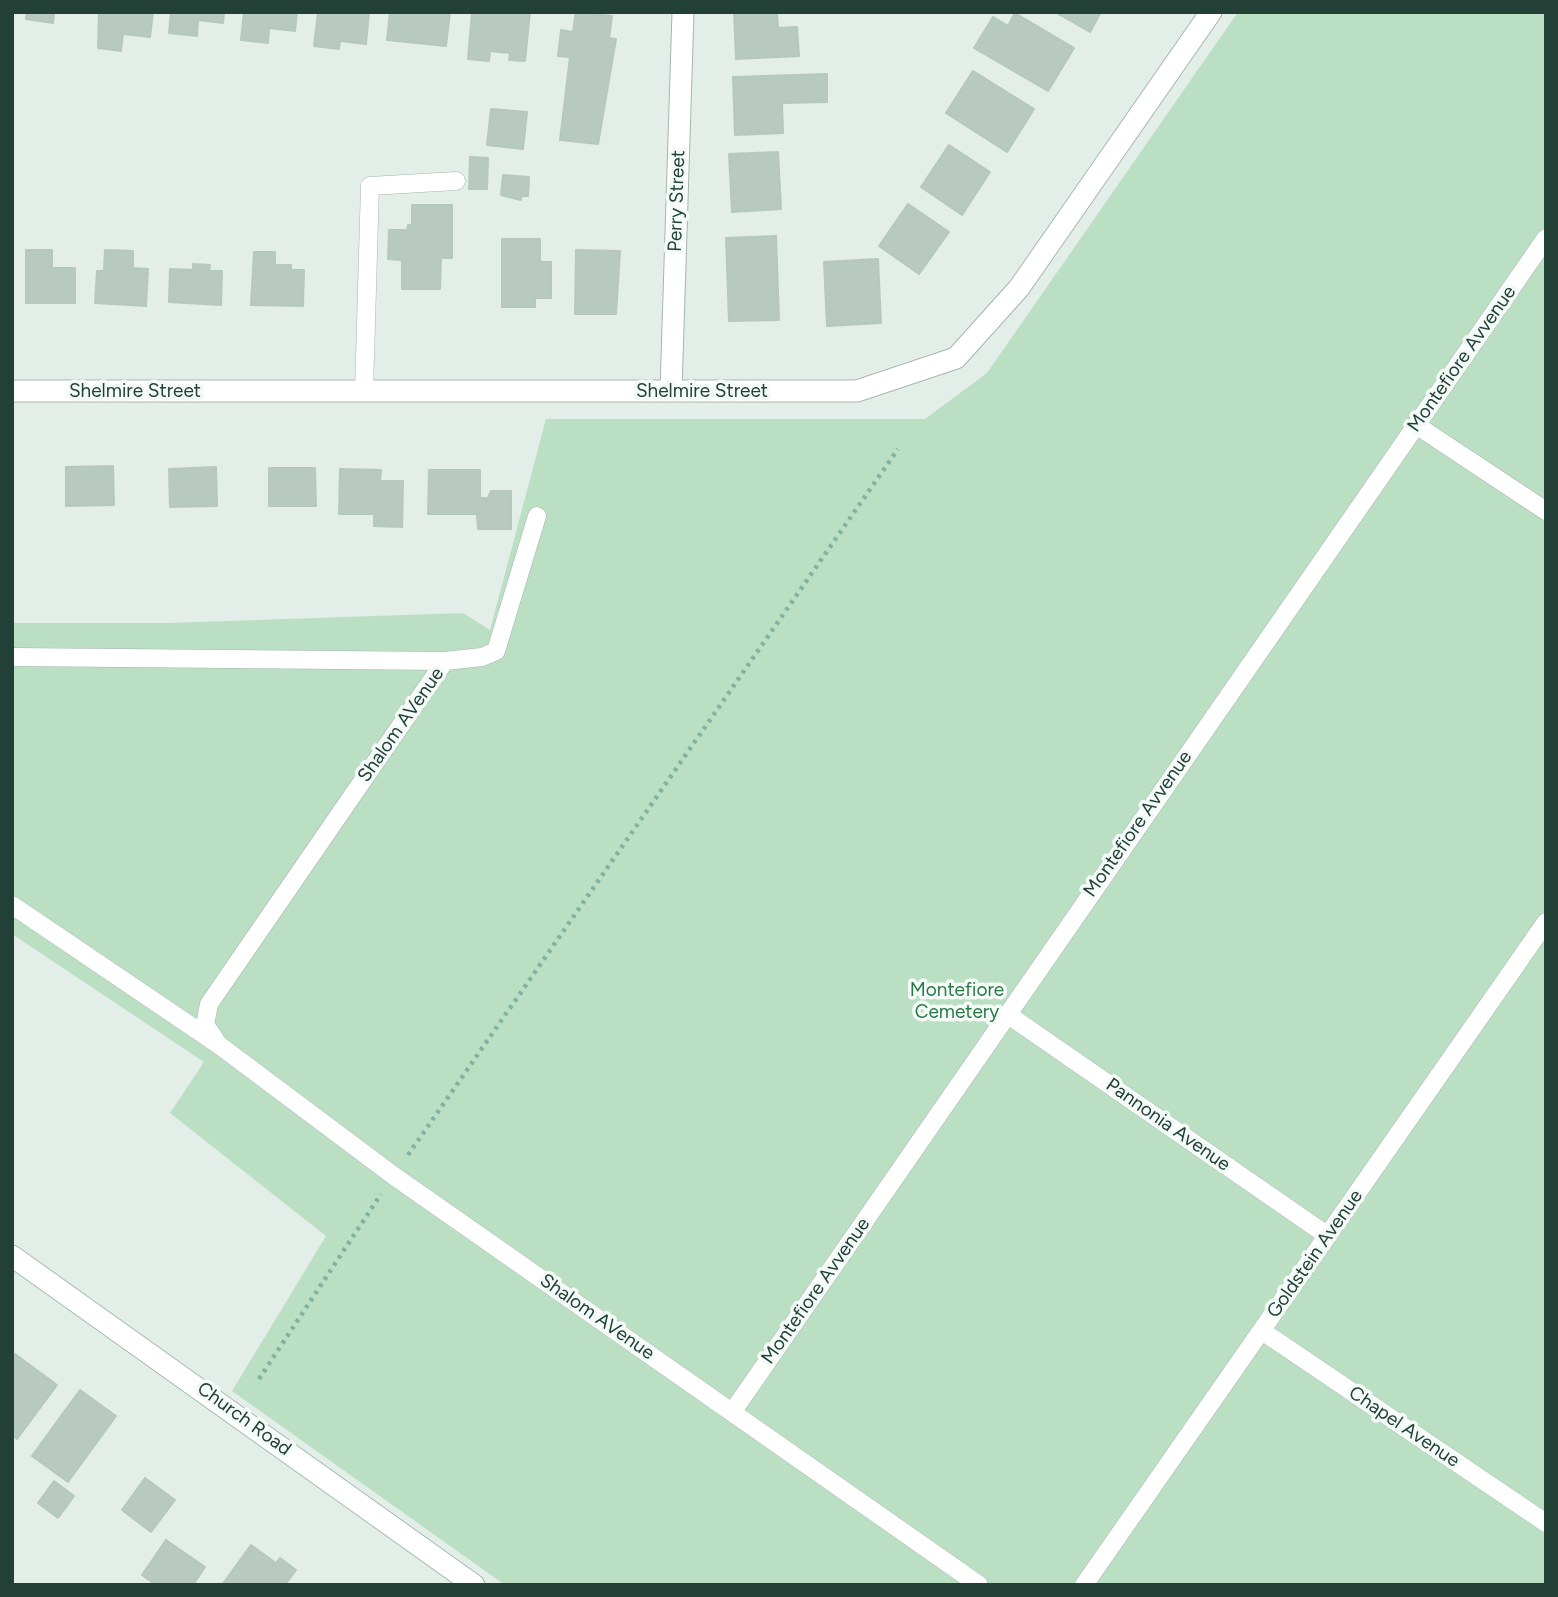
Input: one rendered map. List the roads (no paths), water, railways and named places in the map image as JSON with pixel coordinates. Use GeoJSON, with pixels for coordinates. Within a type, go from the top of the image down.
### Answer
{"type":"FeatureCollection","features":[{"type":"Feature","properties":{"kind":"street","name":"Perry Street"},"geometry":{"type":"LineString","coordinates":[[671,390],[683,12]]}},
{"type":"Feature","properties":{"kind":"street","name":"Shelmire Street"},"geometry":{"type":"LineString","coordinates":[[12,391],[857,391],[956,358],[1019,288],[1211,12]]}},
{"type":"Feature","properties":{"kind":"street","name":"Church Road"},"geometry":{"type":"LineString","coordinates":[[12,1256],[474,1585]]}},
{"type":"Feature","properties":{"kind":"lane"},"geometry":{"type":"LineString","coordinates":[[364,391],[370,186],[456,181]]}},
{"type":"Feature","properties":{"kind":"lane","name":"Montefiore Avvenue"},"geometry":{"type":"LineString","coordinates":[[733,1411],[1546,238]]}},
{"type":"Feature","properties":{"kind":"lane"},"geometry":{"type":"LineString","coordinates":[[1416,425],[1546,511]]}},
{"type":"Feature","properties":{"kind":"lane"},"geometry":{"type":"LineString","coordinates":[[445,662],[482,657],[496,651],[537,516]]}},
{"type":"Feature","properties":{"kind":"lane","name":"Shalom AVenue"},"geometry":{"type":"LineString","coordinates":[[12,657],[445,662]]}},
{"type":"Feature","properties":{"kind":"lane","name":"Shalom AVenue"},"geometry":{"type":"LineString","coordinates":[[219,1045],[205,1025],[209,1004],[445,662]]}},
{"type":"Feature","properties":{"kind":"lane","name":"Shalom AVenue"},"geometry":{"type":"LineString","coordinates":[[12,905],[219,1045],[394,1176],[979,1585]]}},
{"type":"Feature","properties":{"kind":"lane","name":"Goldstein Avenue"},"geometry":{"type":"LineString","coordinates":[[1084,1585],[1546,922]]}},
{"type":"Feature","properties":{"kind":"lane","name":"Pannonia Avenue"},"geometry":{"type":"LineString","coordinates":[[1007,1014],[1328,1236]]}},
{"type":"Feature","properties":{"kind":"lane","name":"Chapel Avenue"},"geometry":{"type":"LineString","coordinates":[[1262,1331],[1546,1523]]}},
{"type":"Feature","properties":{"kind":"park label","name":"Montefiore Cemetery"},"geometry":{"type":"Point","coordinates":[957,1001]}}]}
